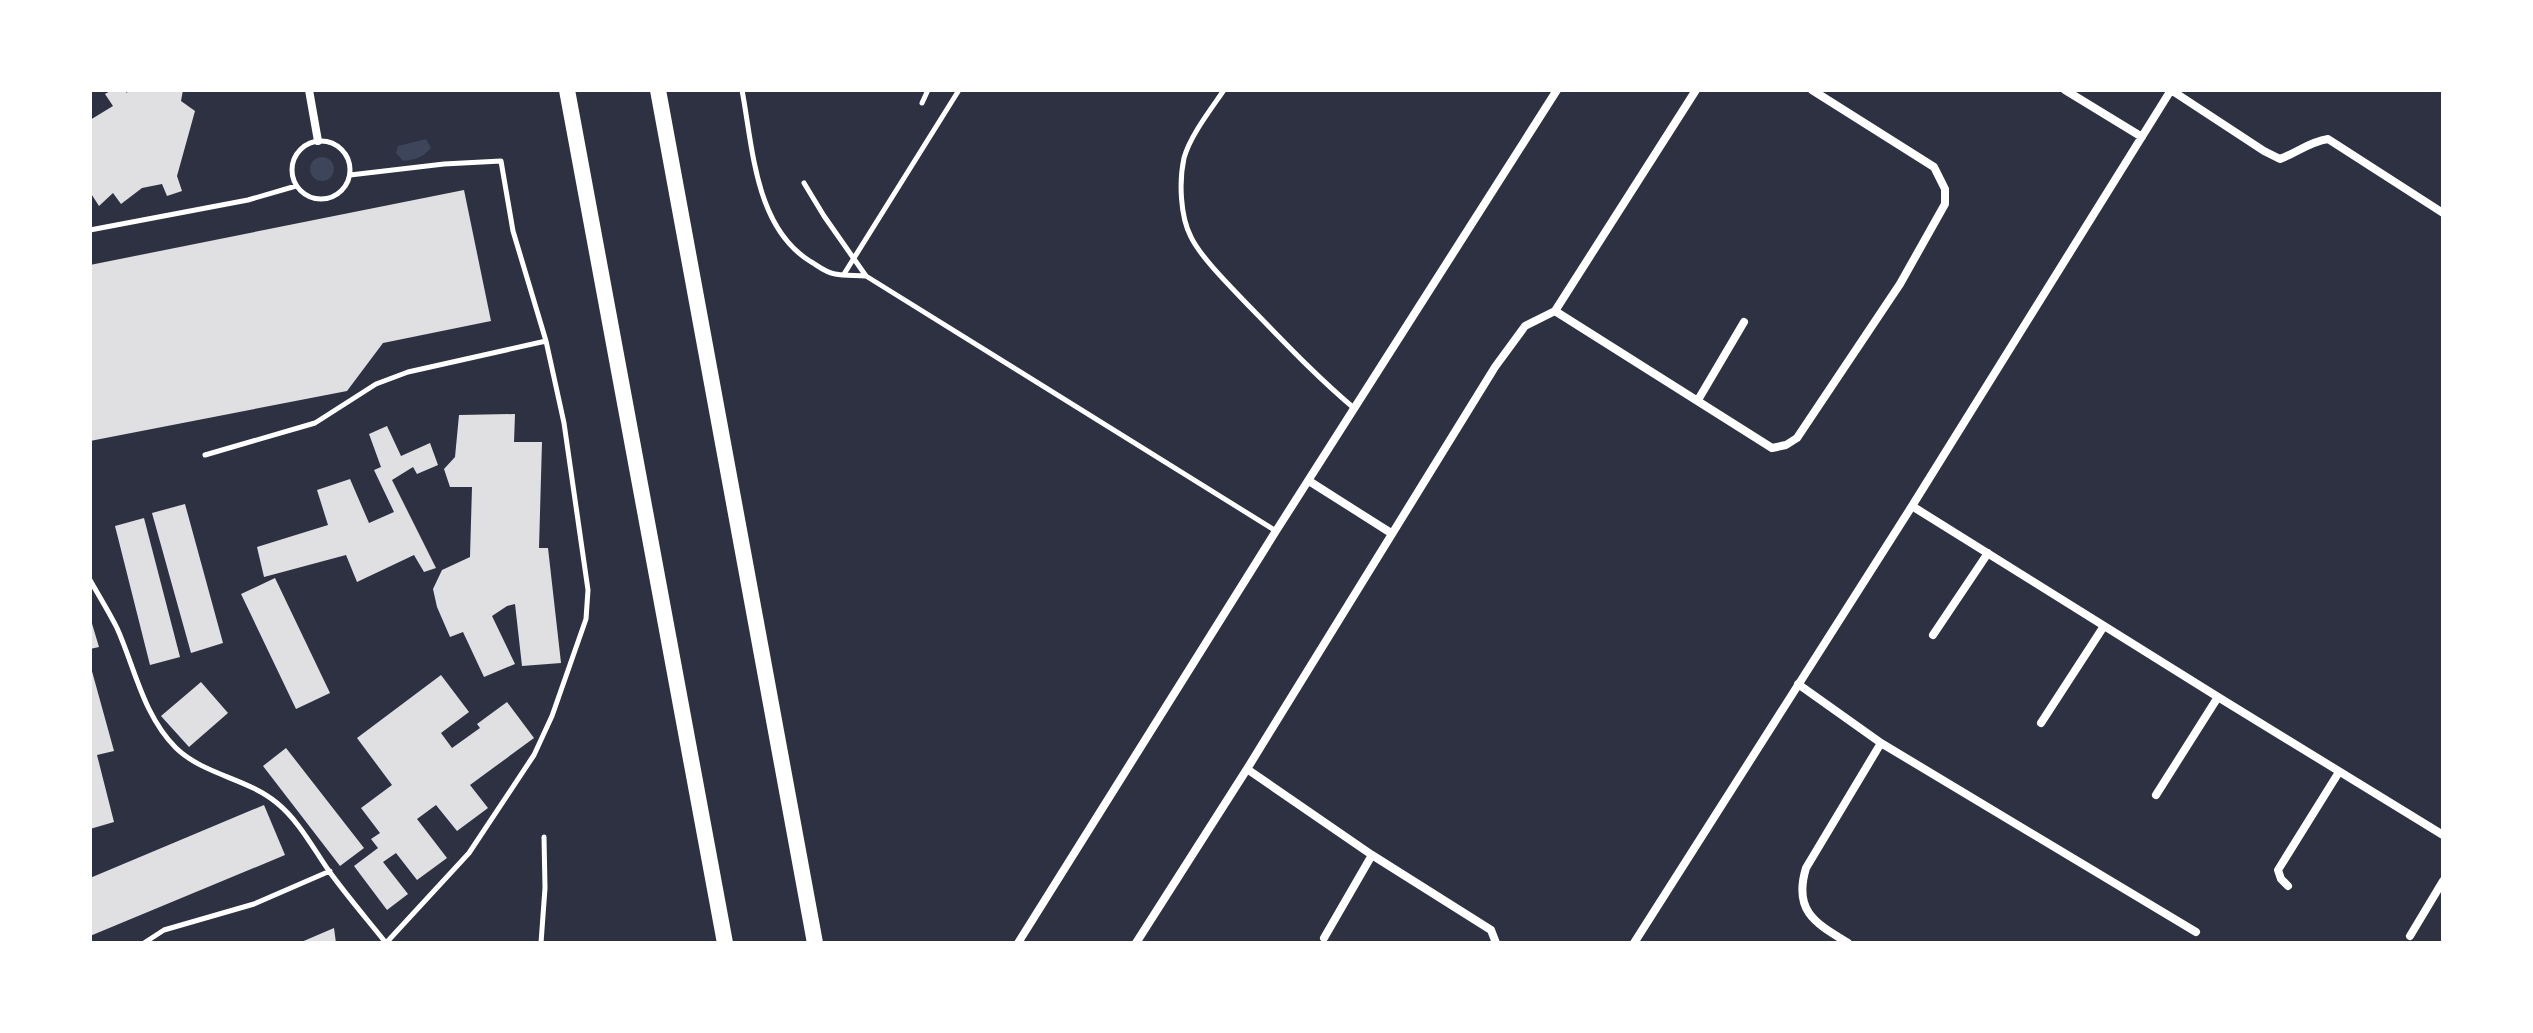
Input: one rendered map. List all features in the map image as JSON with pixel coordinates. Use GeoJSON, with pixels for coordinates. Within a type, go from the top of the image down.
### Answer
{"type":"FeatureCollection","features":[{"type":"Feature","properties":{"kind":"main road"},"geometry":{"type":"LineString","coordinates":[[567,90],[725,943]]}},
{"type":"Feature","properties":{"kind":"main road"},"geometry":{"type":"LineString","coordinates":[[658,90],[815,943]]}},
{"type":"Feature","properties":{"kind":"street"},"geometry":{"type":"LineString","coordinates":[[309,90],[318,141]]}},
{"type":"Feature","properties":{"kind":"street"},"geometry":{"type":"LineString","coordinates":[[1018,943],[1557,90]]}},
{"type":"Feature","properties":{"kind":"street"},"geometry":{"type":"LineString","coordinates":[[1136,943],[1495,367],[1525,326],[1555,311],[1696,90]]}},
{"type":"Feature","properties":{"kind":"street"},"geometry":{"type":"LineString","coordinates":[[1555,311],[1772,448],[1786,445],[1797,438],[1900,284],[1945,204],[1945,189],[1934,167],[1812,90]]}},
{"type":"Feature","properties":{"kind":"street"},"geometry":{"type":"LineString","coordinates":[[2065,90],[2142,137]]}},
{"type":"Feature","properties":{"kind":"street"},"geometry":{"type":"LineString","coordinates":[[1634,943],[1912,506],[2171,90],[2280,159],[2301,151],[2313,142],[2328,139],[2443,213]]}},
{"type":"Feature","properties":{"kind":"street"},"geometry":{"type":"LineString","coordinates":[[1698,400],[1744,322]]}},
{"type":"Feature","properties":{"kind":"street"},"geometry":{"type":"LineString","coordinates":[[1309,481],[1391,533]]}},
{"type":"Feature","properties":{"kind":"street"},"geometry":{"type":"LineString","coordinates":[[1912,506],[2443,835]]}},
{"type":"Feature","properties":{"kind":"street"},"geometry":{"type":"LineString","coordinates":[[1933,635],[1988,553]]}},
{"type":"Feature","properties":{"kind":"street"},"geometry":{"type":"LineString","coordinates":[[2041,723],[2104,626]]}},
{"type":"Feature","properties":{"kind":"street"},"geometry":{"type":"LineString","coordinates":[[1798,684],[1881,743],[2196,932]]}},
{"type":"Feature","properties":{"kind":"street"},"geometry":{"type":"LineString","coordinates":[[2156,795],[2218,697]]}},
{"type":"Feature","properties":{"kind":"street"},"geometry":{"type":"LineString","coordinates":[[1848,943],[1811,918],[1802,895],[1802,882],[1806,868],[1881,743]]}},
{"type":"Feature","properties":{"kind":"street"},"geometry":{"type":"LineString","coordinates":[[1247,769],[1372,855],[1491,930],[1496,943]]}},
{"type":"Feature","properties":{"kind":"street"},"geometry":{"type":"LineString","coordinates":[[2288,886],[2278,870],[2339,772]]}},
{"type":"Feature","properties":{"kind":"street"},"geometry":{"type":"LineString","coordinates":[[1324,938],[1372,855]]}},
{"type":"Feature","properties":{"kind":"street"},"geometry":{"type":"LineString","coordinates":[[2410,936],[2443,881]]}},
{"type":"Feature","properties":{"kind":"lane"},"geometry":{"type":"LineString","coordinates":[[742,90],[762,194],[772,222],[805,258],[833,274],[866,276]]}},
{"type":"Feature","properties":{"kind":"lane"},"geometry":{"type":"LineString","coordinates":[[922,103],[928,90]]}},
{"type":"Feature","properties":{"kind":"lane"},"geometry":{"type":"LineString","coordinates":[[844,275],[959,90]]}},
{"type":"Feature","properties":{"kind":"lane"},"geometry":{"type":"LineString","coordinates":[[1224,90],[1185,156],[1183,209],[1191,237],[1226,282],[1323,383],[1356,409]]}},
{"type":"Feature","properties":{"kind":"lane"},"geometry":{"type":"LineString","coordinates":[[318,141],[343,150],[351,166],[342,191],[327,199],[309,197],[296,186],[292,176],[295,158],[301,150],[318,141]]}},
{"type":"Feature","properties":{"kind":"lane"},"geometry":{"type":"LineString","coordinates":[[90,580],[117,628],[148,706],[177,749],[200,765],[254,787],[278,804],[386,943],[469,853],[534,755],[552,716],[586,619],[588,590],[564,423],[546,341],[513,231],[501,161],[350,175]]}},
{"type":"Feature","properties":{"kind":"lane"},"geometry":{"type":"LineString","coordinates":[[804,183],[866,276],[1276,531]]}},
{"type":"Feature","properties":{"kind":"lane"},"geometry":{"type":"LineString","coordinates":[[90,230],[248,200],[296,186]]}},
{"type":"Feature","properties":{"kind":"lane"},"geometry":{"type":"LineString","coordinates":[[205,455],[315,423],[376,384],[408,372],[546,341]]}},
{"type":"Feature","properties":{"kind":"lane"},"geometry":{"type":"LineString","coordinates":[[541,943],[545,888],[544,837]]}},
{"type":"Feature","properties":{"kind":"lane"},"geometry":{"type":"LineString","coordinates":[[144,943],[164,930],[254,904],[330,871]]}},
{"type":"Feature","properties":{"kind":"shaded area"},"geometry":{"type":"Polygon","coordinates":[[[426,139],[431,148],[419,158],[403,161],[396,153],[398,146],[426,139]]]}},
{"type":"Feature","properties":{"kind":"shaded area"},"geometry":{"type":"Polygon","coordinates":[[[317,157],[327,157],[334,164],[334,174],[327,181],[317,181],[310,174],[310,164],[317,157]]]}},
{"type":"Feature","properties":{"kind":"building"},"geometry":{"type":"Polygon","coordinates":[[[112,90],[127,93],[128,90],[183,90],[181,101],[195,111],[177,176],[182,191],[167,196],[162,184],[142,188],[121,204],[113,193],[99,206],[90,192],[90,120],[113,106],[105,94],[112,90]]]}},
{"type":"Feature","properties":{"kind":"building"},"geometry":{"type":"Polygon","coordinates":[[[464,190],[491,321],[383,343],[347,391],[90,441],[90,265],[464,190]]]}},
{"type":"Feature","properties":{"kind":"building"},"geometry":{"type":"Polygon","coordinates":[[[515,414],[514,442],[542,442],[539,548],[548,548],[561,663],[522,666],[515,604],[492,616],[515,664],[484,677],[463,632],[450,637],[433,589],[442,570],[470,557],[472,487],[450,487],[444,469],[455,457],[459,415],[515,414]]]}},
{"type":"Feature","properties":{"kind":"building"},"geometry":{"type":"Polygon","coordinates":[[[387,426],[401,456],[430,443],[438,465],[417,474],[413,467],[392,480],[436,568],[424,572],[414,555],[357,582],[346,555],[264,577],[257,547],[328,525],[317,490],[350,479],[369,523],[394,512],[374,470],[381,467],[369,434],[387,426]]]}},
{"type":"Feature","properties":{"kind":"building"},"geometry":{"type":"Polygon","coordinates":[[[185,504],[223,643],[191,653],[152,513],[185,504]]]}},
{"type":"Feature","properties":{"kind":"building"},"geometry":{"type":"Polygon","coordinates":[[[144,518],[180,657],[150,665],[115,526],[144,518]]]}},
{"type":"Feature","properties":{"kind":"building"},"geometry":{"type":"Polygon","coordinates":[[[275,578],[330,693],[296,709],[241,594],[275,578]]]}},
{"type":"Feature","properties":{"kind":"building"},"geometry":{"type":"Polygon","coordinates":[[[90,617],[99,647],[90,649],[90,617]]]}},
{"type":"Feature","properties":{"kind":"building"},"geometry":{"type":"Polygon","coordinates":[[[90,664],[114,751],[97,755],[114,822],[90,829],[90,664]]]}},
{"type":"Feature","properties":{"kind":"building"},"geometry":{"type":"Polygon","coordinates":[[[441,675],[469,712],[441,733],[452,748],[480,728],[477,724],[507,702],[534,738],[470,785],[488,808],[457,831],[436,805],[417,819],[447,858],[417,880],[396,853],[383,862],[408,894],[387,910],[354,866],[378,848],[371,839],[380,833],[361,808],[392,785],[357,738],[441,675]]]}},
{"type":"Feature","properties":{"kind":"building"},"geometry":{"type":"Polygon","coordinates":[[[201,682],[228,713],[189,747],[161,716],[201,682]]]}},
{"type":"Feature","properties":{"kind":"building"},"geometry":{"type":"Polygon","coordinates":[[[286,748],[364,848],[340,866],[263,766],[286,748]]]}},
{"type":"Feature","properties":{"kind":"building"},"geometry":{"type":"Polygon","coordinates":[[[264,805],[285,855],[90,936],[90,878],[264,805]]]}},
{"type":"Feature","properties":{"kind":"building"},"geometry":{"type":"Polygon","coordinates":[[[334,928],[336,943],[299,943],[334,928]]]}}]}
